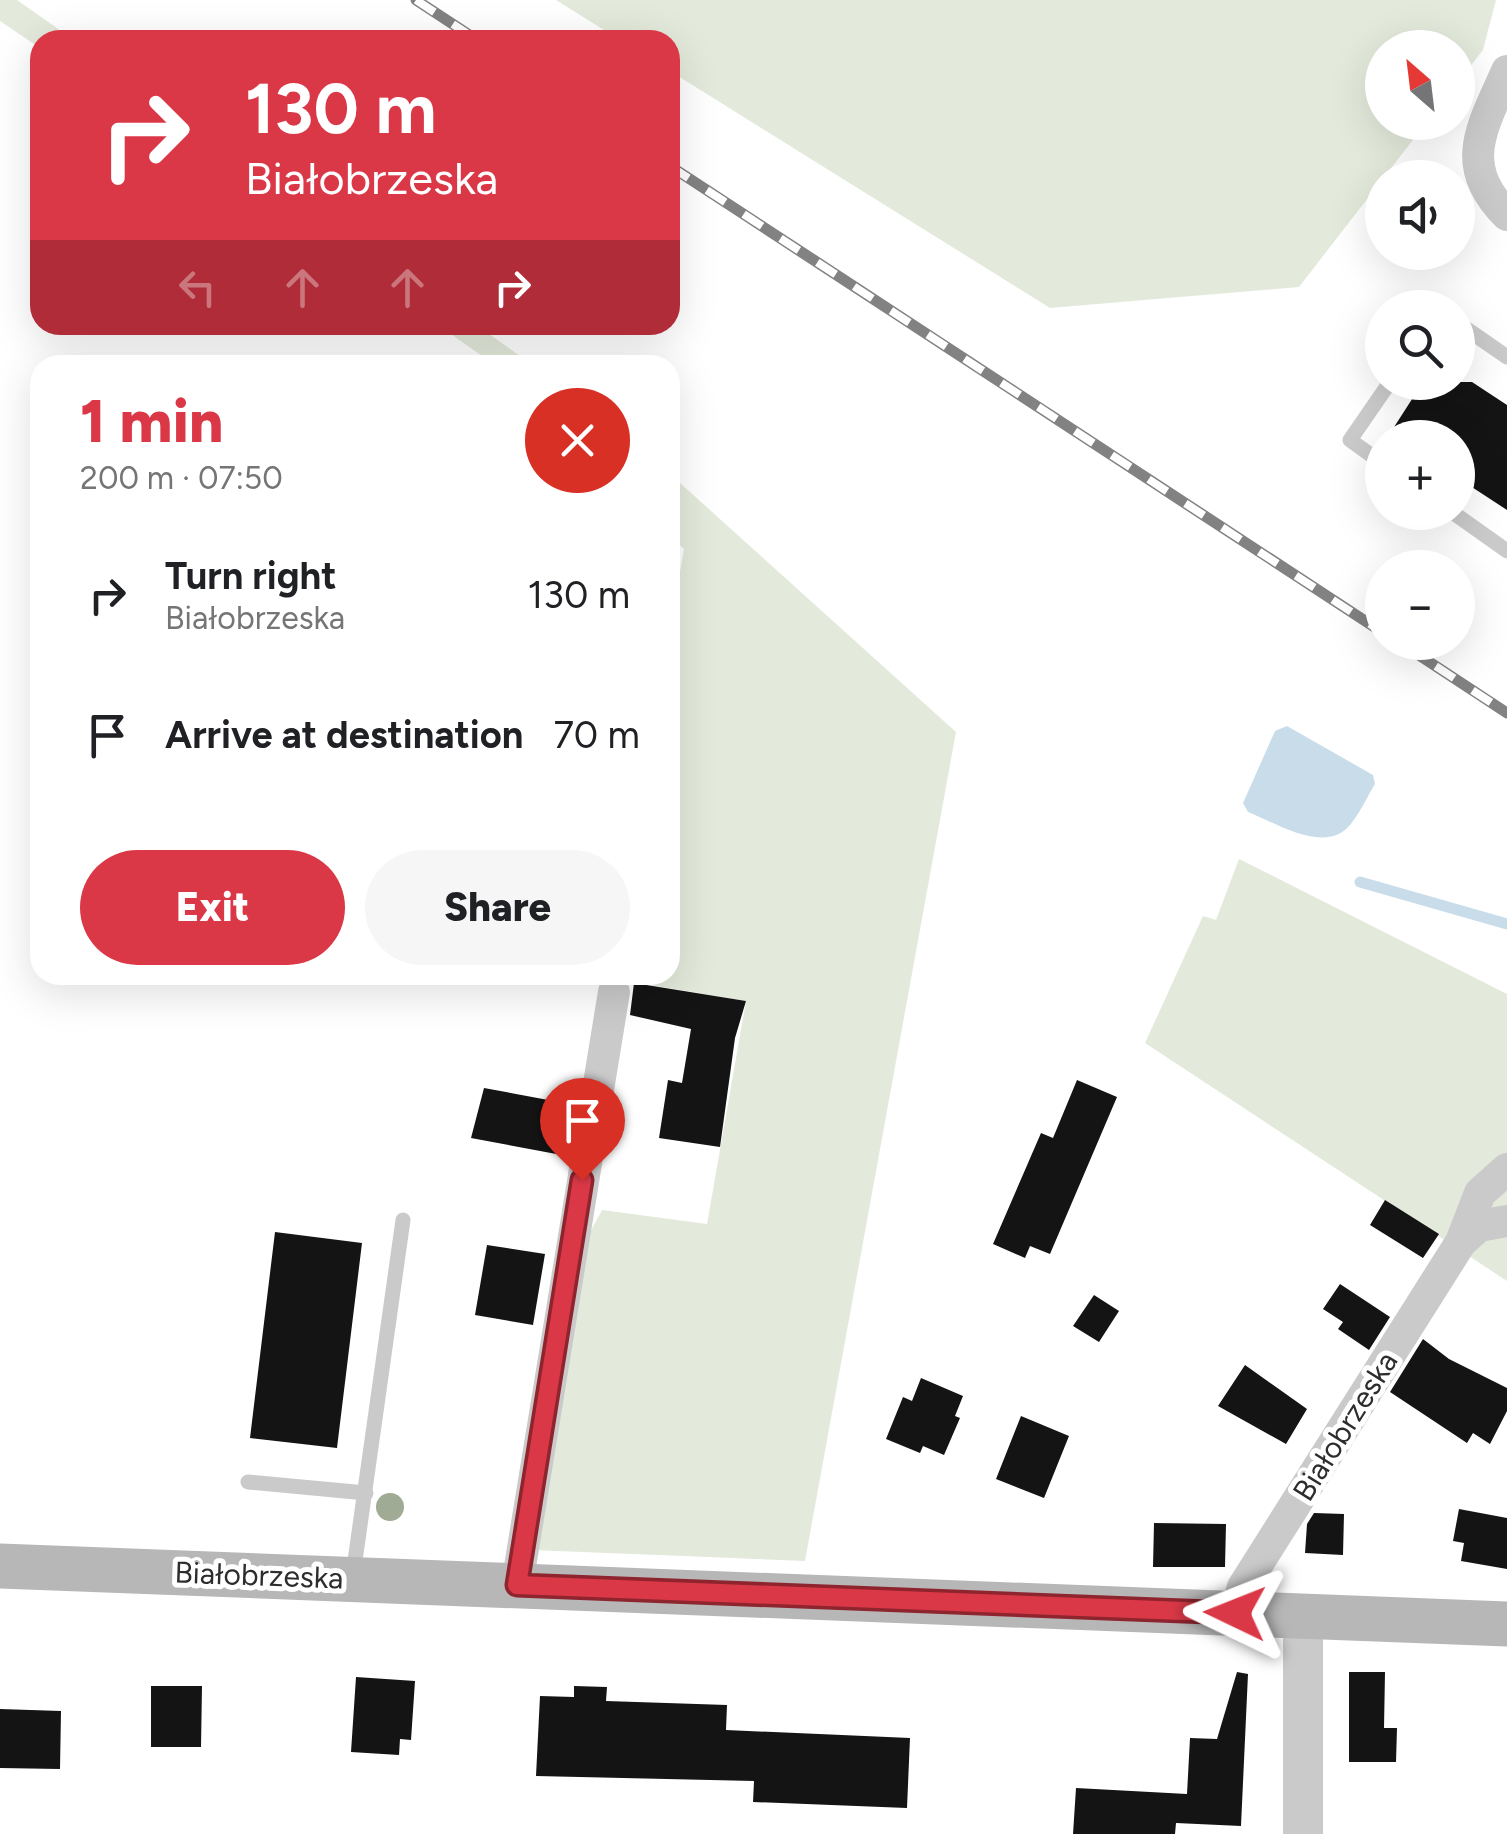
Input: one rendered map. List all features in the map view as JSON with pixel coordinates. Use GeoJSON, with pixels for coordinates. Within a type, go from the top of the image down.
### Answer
{"type":"FeatureCollection","features":[{"type":"Feature","properties":{"kind":"main road","name":"Białobrzeska"},"geometry":{"type":"LineString","coordinates":[[0,1566],[1507,1624]]}},
{"type":"Feature","properties":{"kind":"street"},"geometry":{"type":"LineString","coordinates":[[1507,71],[1479,140],[1477,163],[1479,180],[1507,215]]}},
{"type":"Feature","properties":{"kind":"street"},"geometry":{"type":"LineString","coordinates":[[517,1585],[614,992]]}},
{"type":"Feature","properties":{"kind":"street","name":"Białobrzeska"},"geometry":{"type":"LineString","coordinates":[[1235,1613],[1242,1588],[1461,1242],[1480,1193],[1507,1168]]}},
{"type":"Feature","properties":{"kind":"street"},"geometry":{"type":"LineString","coordinates":[[1461,1242],[1479,1226],[1507,1221]]}},
{"type":"Feature","properties":{"kind":"street"},"geometry":{"type":"LineString","coordinates":[[1302,1834],[1303,1616]]}},
{"type":"Feature","properties":{"kind":"lane"},"geometry":{"type":"LineString","coordinates":[[1475,334],[1507,356]]}},
{"type":"Feature","properties":{"kind":"lane"},"geometry":{"type":"LineString","coordinates":[[1365,451],[1350,440],[1378,400]]}},
{"type":"Feature","properties":{"kind":"lane"},"geometry":{"type":"LineString","coordinates":[[1475,529],[1507,552]]}},
{"type":"Feature","properties":{"kind":"lane"},"geometry":{"type":"LineString","coordinates":[[352,1579],[403,1220]]}},
{"type":"Feature","properties":{"kind":"lane"},"geometry":{"type":"LineString","coordinates":[[248,1482],[366,1493]]}},
{"type":"Feature","properties":{"kind":"green space"},"geometry":{"type":"Polygon","coordinates":[[[0,0],[17,0],[60,30],[30,30],[30,41],[0,21],[0,0]]]}},
{"type":"Feature","properties":{"kind":"green space"},"geometry":{"type":"Polygon","coordinates":[[[556,0],[1496,0],[1483,50],[1475,60],[1475,30],[1365,30],[1365,140],[1413,140],[1397,160],[1365,160],[1365,202],[1299,287],[1050,308],[680,77],[680,30],[604,30],[556,0]]]}},
{"type":"Feature","properties":{"kind":"green space"},"geometry":{"type":"Polygon","coordinates":[[[452,335],[490,335],[519,355],[481,355],[452,335]]]}},
{"type":"Feature","properties":{"kind":"green space"},"geometry":{"type":"Polygon","coordinates":[[[680,483],[956,732],[805,1561],[533,1550],[588,1236],[602,1210],[707,1224],[746,1001],[651,985],[680,985],[680,572],[684,549],[680,545],[680,483]]]}},
{"type":"Feature","properties":{"kind":"green space"},"geometry":{"type":"Polygon","coordinates":[[[1239,859],[1507,994],[1507,1281],[1145,1043],[1203,916],[1216,920],[1239,859]]]}},
{"type":"Feature","properties":{"kind":"water"},"geometry":{"type":"Polygon","coordinates":[[[1287,726],[1373,775],[1375,784],[1350,825],[1340,834],[1300,834],[1248,812],[1243,803],[1275,731],[1287,726]]]}},
{"type":"Feature","properties":{"kind":"building"},"geometry":{"type":"Polygon","coordinates":[[[1475,384],[1507,405],[1507,510],[1475,489],[1475,420],[1399,420],[1411,400],[1475,400],[1475,384]]]}},
{"type":"Feature","properties":{"kind":"building"},"geometry":{"type":"Polygon","coordinates":[[[634,985],[746,1001],[735,1038],[720,1147],[659,1138],[668,1080],[682,1083],[691,1029],[630,1015],[634,985]]]}},
{"type":"Feature","properties":{"kind":"building"},"geometry":{"type":"Polygon","coordinates":[[[1077,1080],[1117,1097],[1050,1254],[1030,1246],[1025,1258],[993,1244],[1041,1133],[1053,1138],[1077,1080]]]}},
{"type":"Feature","properties":{"kind":"building"},"geometry":{"type":"Polygon","coordinates":[[[484,1088],[575,1105],[567,1156],[471,1138],[484,1088]]]}},
{"type":"Feature","properties":{"kind":"building"},"geometry":{"type":"Polygon","coordinates":[[[1385,1200],[1439,1234],[1423,1258],[1370,1225],[1385,1200]]]}},
{"type":"Feature","properties":{"kind":"building"},"geometry":{"type":"Polygon","coordinates":[[[275,1232],[362,1243],[337,1448],[250,1438],[275,1232]]]}},
{"type":"Feature","properties":{"kind":"building"},"geometry":{"type":"Polygon","coordinates":[[[487,1245],[545,1254],[533,1325],[475,1315],[487,1245]]]}},
{"type":"Feature","properties":{"kind":"building"},"geometry":{"type":"Polygon","coordinates":[[[1340,1284],[1390,1317],[1369,1350],[1338,1329],[1343,1322],[1323,1309],[1340,1284]]]}},
{"type":"Feature","properties":{"kind":"building"},"geometry":{"type":"Polygon","coordinates":[[[1094,1295],[1119,1311],[1099,1342],[1073,1326],[1094,1295]]]}},
{"type":"Feature","properties":{"kind":"building"},"geometry":{"type":"Polygon","coordinates":[[[1423,1339],[1449,1359],[1507,1388],[1507,1411],[1490,1444],[1473,1433],[1467,1443],[1390,1392],[1423,1339]]]}},
{"type":"Feature","properties":{"kind":"building"},"geometry":{"type":"Polygon","coordinates":[[[1245,1365],[1307,1409],[1286,1444],[1218,1406],[1245,1365]]]}},
{"type":"Feature","properties":{"kind":"building"},"geometry":{"type":"Polygon","coordinates":[[[921,1378],[963,1396],[955,1416],[960,1418],[944,1455],[923,1446],[920,1453],[886,1439],[903,1397],[912,1401],[921,1378]]]}},
{"type":"Feature","properties":{"kind":"building"},"geometry":{"type":"Polygon","coordinates":[[[1021,1416],[1069,1436],[1044,1498],[996,1479],[1021,1416]]]}},
{"type":"Feature","properties":{"kind":"building"},"geometry":{"type":"Polygon","coordinates":[[[1459,1509],[1507,1518],[1507,1569],[1461,1561],[1464,1543],[1453,1541],[1459,1509]]]}},
{"type":"Feature","properties":{"kind":"building"},"geometry":{"type":"Polygon","coordinates":[[[1314,1513],[1344,1514],[1343,1555],[1305,1553],[1307,1524],[1314,1513]]]}},
{"type":"Feature","properties":{"kind":"building"},"geometry":{"type":"Polygon","coordinates":[[[1154,1523],[1226,1524],[1225,1567],[1153,1567],[1154,1523]]]}},
{"type":"Feature","properties":{"kind":"building"},"geometry":{"type":"Polygon","coordinates":[[[1237,1672],[1248,1674],[1241,1826],[1176,1823],[1175,1834],[1073,1834],[1076,1788],[1187,1794],[1190,1738],[1217,1739],[1237,1672]]]}},
{"type":"Feature","properties":{"kind":"building"},"geometry":{"type":"Polygon","coordinates":[[[1349,1672],[1385,1672],[1384,1728],[1397,1728],[1396,1762],[1349,1762],[1349,1672]]]}},
{"type":"Feature","properties":{"kind":"building"},"geometry":{"type":"Polygon","coordinates":[[[356,1677],[415,1681],[411,1740],[400,1739],[399,1755],[351,1752],[356,1677]]]}},
{"type":"Feature","properties":{"kind":"building"},"geometry":{"type":"Polygon","coordinates":[[[151,1686],[202,1686],[201,1747],[151,1747],[151,1686]]]}},
{"type":"Feature","properties":{"kind":"building"},"geometry":{"type":"Polygon","coordinates":[[[574,1686],[607,1687],[606,1701],[727,1705],[726,1730],[910,1738],[907,1808],[753,1802],[754,1781],[536,1776],[540,1696],[574,1697],[574,1686]]]}},
{"type":"Feature","properties":{"kind":"building"},"geometry":{"type":"Polygon","coordinates":[[[0,1709],[61,1711],[60,1769],[0,1768],[0,1709]]]}},
{"type":"Feature","properties":{"kind":"waterway"},"geometry":{"type":"LineString","coordinates":[[1360,882],[1507,924]]}},
{"type":"Feature","properties":{"kind":"railway"},"geometry":{"type":"LineString","coordinates":[[416,0],[462,30]]}},
{"type":"Feature","properties":{"kind":"railway"},"geometry":{"type":"LineString","coordinates":[[680,173],[1365,621]]}},
{"type":"Feature","properties":{"kind":"railway"},"geometry":{"type":"LineString","coordinates":[[1426,660],[1507,713]]}},
{"type":"Feature","properties":{"kind":"route"},"geometry":{"type":"LineString","coordinates":[[582,1180],[517,1585],[1235,1613]]}}]}
